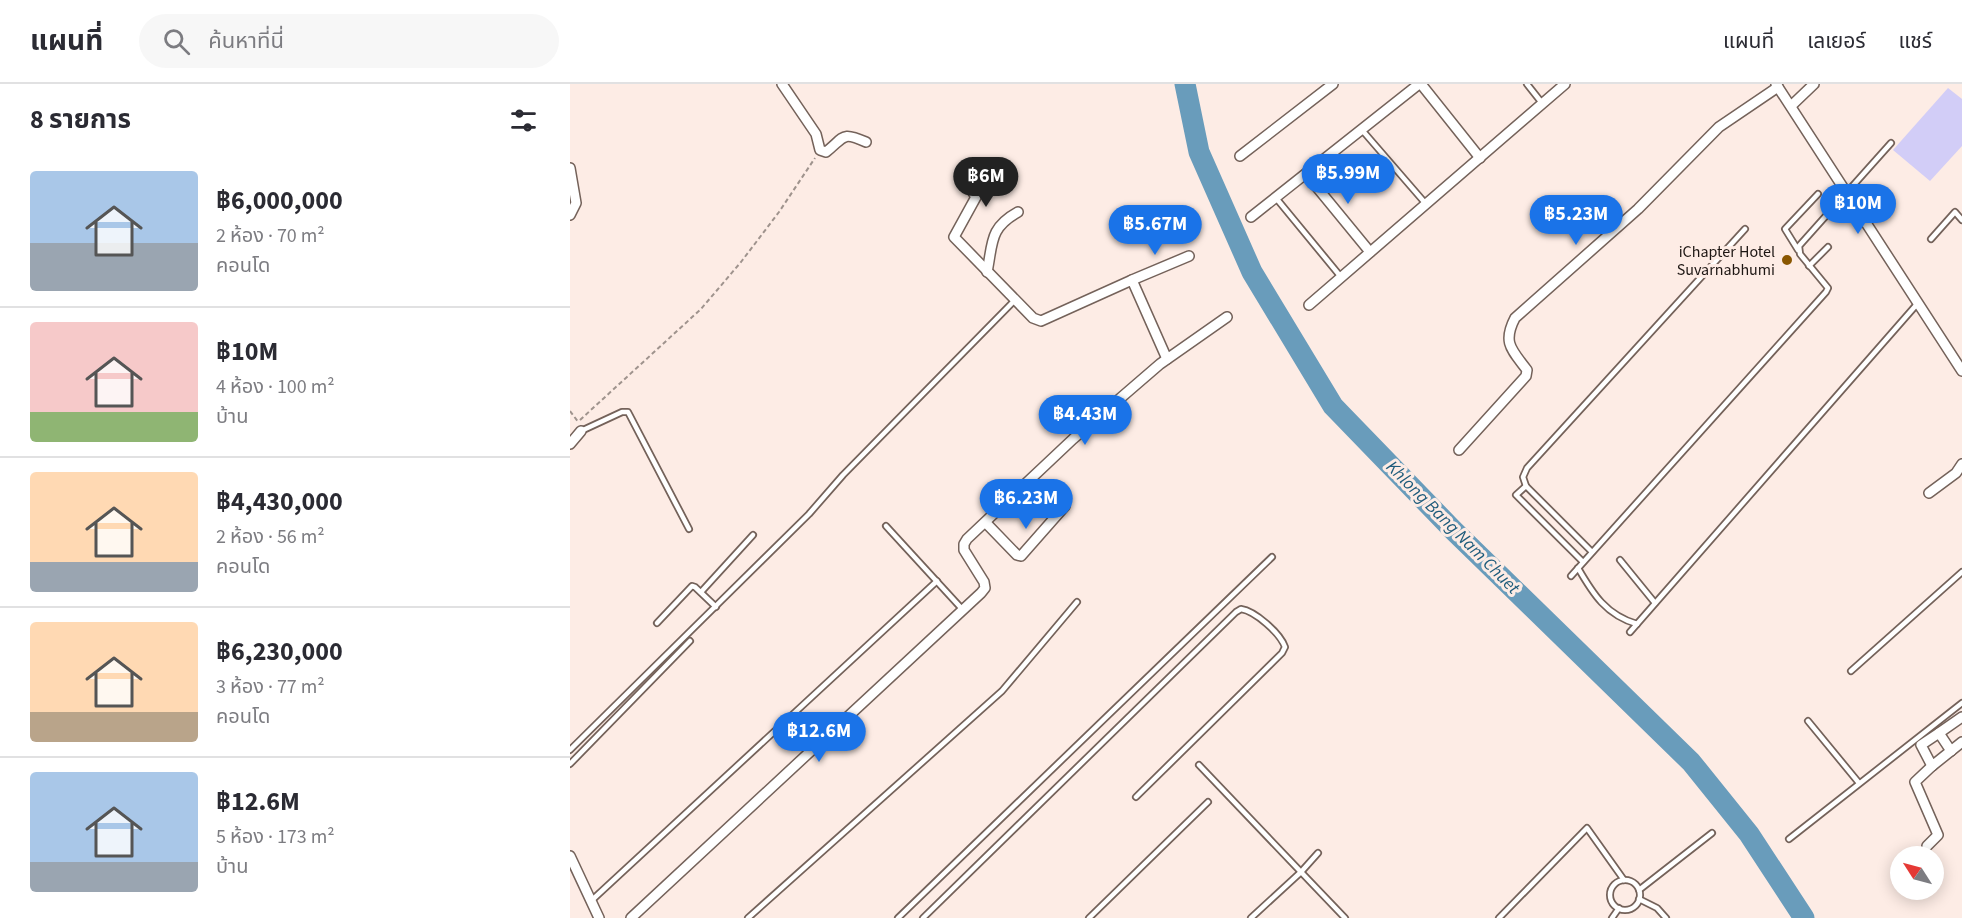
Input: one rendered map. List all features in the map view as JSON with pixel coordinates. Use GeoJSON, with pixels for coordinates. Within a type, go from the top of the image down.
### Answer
{"type":"FeatureCollection","features":[{"type":"Feature","properties":{"kind":"street"},"geometry":{"type":"LineString","coordinates":[[782,84],[816,134],[820,150],[826,152],[844,136],[849,135],[866,142]]}},
{"type":"Feature","properties":{"kind":"street"},"geometry":{"type":"LineString","coordinates":[[1240,156],[1333,84]]}},
{"type":"Feature","properties":{"kind":"street"},"geometry":{"type":"LineString","coordinates":[[1251,217],[1420,84],[1480,158]]}},
{"type":"Feature","properties":{"kind":"street"},"geometry":{"type":"LineString","coordinates":[[1309,305],[1565,84]]}},
{"type":"Feature","properties":{"kind":"street"},"geometry":{"type":"LineString","coordinates":[[1791,106],[1814,84]]}},
{"type":"Feature","properties":{"kind":"street"},"geometry":{"type":"LineString","coordinates":[[1459,450],[1526,376],[1527,370],[1509,345],[1508,332],[1515,318],[1638,209],[1719,127],[1777,85],[1962,370]]}},
{"type":"Feature","properties":{"kind":"street"},"geometry":{"type":"LineString","coordinates":[[570,168],[576,203],[570,215]]}},
{"type":"Feature","properties":{"kind":"street"},"geometry":{"type":"LineString","coordinates":[[1306,174],[1370,252]]}},
{"type":"Feature","properties":{"kind":"street"},"geometry":{"type":"LineString","coordinates":[[965,180],[976,197],[954,237],[1033,318],[1041,321],[1189,256]]}},
{"type":"Feature","properties":{"kind":"street"},"geometry":{"type":"LineString","coordinates":[[987,272],[991,242],[995,231],[1018,212]]}},
{"type":"Feature","properties":{"kind":"street"},"geometry":{"type":"LineString","coordinates":[[1132,280],[1167,358]]}},
{"type":"Feature","properties":{"kind":"street"},"geometry":{"type":"LineString","coordinates":[[631,918],[964,611],[985,588],[984,582],[964,550],[964,544],[1073,439],[1167,358],[1227,317]]}},
{"type":"Feature","properties":{"kind":"street"},"geometry":{"type":"LineString","coordinates":[[570,444],[579,426]]}},
{"type":"Feature","properties":{"kind":"street"},"geometry":{"type":"LineString","coordinates":[[1929,493],[1956,473],[1962,464]]}},
{"type":"Feature","properties":{"kind":"street"},"geometry":{"type":"LineString","coordinates":[[986,523],[1017,555],[1021,556],[1065,506]]}},
{"type":"Feature","properties":{"kind":"street"},"geometry":{"type":"LineString","coordinates":[[1932,766],[1921,745],[1962,717]]}},
{"type":"Feature","properties":{"kind":"street"},"geometry":{"type":"LineString","coordinates":[[1939,733],[1951,751]]}},
{"type":"Feature","properties":{"kind":"street"},"geometry":{"type":"LineString","coordinates":[[1927,846],[1938,835],[1915,782],[1962,742]]}},
{"type":"Feature","properties":{"kind":"street"},"geometry":{"type":"LineString","coordinates":[[570,856],[599,918]]}},
{"type":"Feature","properties":{"kind":"lane"},"geometry":{"type":"LineString","coordinates":[[1527,84],[1543,103]]}},
{"type":"Feature","properties":{"kind":"lane"},"geometry":{"type":"LineString","coordinates":[[1362,130],[1426,204]]}},
{"type":"Feature","properties":{"kind":"lane"},"geometry":{"type":"LineString","coordinates":[[1798,250],[1799,246],[1892,143]]}},
{"type":"Feature","properties":{"kind":"lane"},"geometry":{"type":"LineString","coordinates":[[1571,576],[1826,292],[1828,288],[1809,266],[1785,229],[1818,194]]}},
{"type":"Feature","properties":{"kind":"lane"},"geometry":{"type":"LineString","coordinates":[[1276,198],[1341,277]]}},
{"type":"Feature","properties":{"kind":"lane"},"geometry":{"type":"LineString","coordinates":[[1834,208],[1842,218]]}},
{"type":"Feature","properties":{"kind":"lane"},"geometry":{"type":"LineString","coordinates":[[1932,239],[1955,212],[1962,220]]}},
{"type":"Feature","properties":{"kind":"lane"},"geometry":{"type":"LineString","coordinates":[[1592,552],[1526,486],[1523,477],[1527,468],[1745,229]]}},
{"type":"Feature","properties":{"kind":"lane"},"geometry":{"type":"LineString","coordinates":[[1809,266],[1828,247]]}},
{"type":"Feature","properties":{"kind":"lane"},"geometry":{"type":"LineString","coordinates":[[570,750],[809,514],[843,475],[1015,300]]}},
{"type":"Feature","properties":{"kind":"lane"},"geometry":{"type":"LineString","coordinates":[[1630,632],[1918,303]]}},
{"type":"Feature","properties":{"kind":"lane"},"geometry":{"type":"LineString","coordinates":[[579,426],[628,412],[689,529]]}},
{"type":"Feature","properties":{"kind":"lane"},"geometry":{"type":"LineString","coordinates":[[1526,486],[1516,495],[1583,562]]}},
{"type":"Feature","properties":{"kind":"lane"},"geometry":{"type":"LineString","coordinates":[[886,526],[964,611]]}},
{"type":"Feature","properties":{"kind":"lane"},"geometry":{"type":"LineString","coordinates":[[701,592],[753,535]]}},
{"type":"Feature","properties":{"kind":"lane"},"geometry":{"type":"LineString","coordinates":[[898,918],[1272,557]]}},
{"type":"Feature","properties":{"kind":"lane"},"geometry":{"type":"LineString","coordinates":[[1620,560],[1655,603]]}},
{"type":"Feature","properties":{"kind":"lane"},"geometry":{"type":"LineString","coordinates":[[1578,568],[1596,600],[1614,615],[1637,624]]}},
{"type":"Feature","properties":{"kind":"lane"},"geometry":{"type":"LineString","coordinates":[[1851,671],[1962,572]]}},
{"type":"Feature","properties":{"kind":"lane"},"geometry":{"type":"LineString","coordinates":[[591,901],[937,581]]}},
{"type":"Feature","properties":{"kind":"lane"},"geometry":{"type":"LineString","coordinates":[[657,622],[692,586],[716,607]]}},
{"type":"Feature","properties":{"kind":"lane"},"geometry":{"type":"LineString","coordinates":[[748,918],[1002,691],[1077,602]]}},
{"type":"Feature","properties":{"kind":"lane"},"geometry":{"type":"LineString","coordinates":[[923,918],[1236,612],[1240,609],[1249,610],[1282,640],[1285,647],[1282,653],[1136,797]]}},
{"type":"Feature","properties":{"kind":"lane"},"geometry":{"type":"LineString","coordinates":[[570,764],[690,641]]}},
{"type":"Feature","properties":{"kind":"lane"},"geometry":{"type":"LineString","coordinates":[[1789,839],[1962,703]]}},
{"type":"Feature","properties":{"kind":"lane"},"geometry":{"type":"LineString","coordinates":[[1808,721],[1859,783]]}},
{"type":"Feature","properties":{"kind":"lane"},"geometry":{"type":"LineString","coordinates":[[1199,765],[1345,918]]}},
{"type":"Feature","properties":{"kind":"lane"},"geometry":{"type":"LineString","coordinates":[[1089,918],[1208,802]]}},
{"type":"Feature","properties":{"kind":"lane"},"geometry":{"type":"LineString","coordinates":[[1499,918],[1587,828],[1624,880]]}},
{"type":"Feature","properties":{"kind":"lane"},"geometry":{"type":"LineString","coordinates":[[1639,890],[1712,833]]}},
{"type":"Feature","properties":{"kind":"lane"},"geometry":{"type":"LineString","coordinates":[[1251,918],[1318,853]]}},
{"type":"Feature","properties":{"kind":"lane"},"geometry":{"type":"LineString","coordinates":[[1624,880],[1633,882],[1639,890],[1639,899],[1629,909],[1619,908],[1611,899],[1611,890],[1616,883],[1624,880]]}},
{"type":"Feature","properties":{"kind":"lane"},"geometry":{"type":"LineString","coordinates":[[1639,899],[1657,909],[1666,918]]}},
{"type":"Feature","properties":{"kind":"lane"},"geometry":{"type":"LineString","coordinates":[[1612,918],[1619,908]]}},
{"type":"Feature","properties":{"kind":"path"},"geometry":{"type":"LineString","coordinates":[[579,426],[701,309],[779,212],[820,150]]}},
{"type":"Feature","properties":{"kind":"building"},"geometry":{"type":"Polygon","coordinates":[[[1948,88],[1962,99],[1962,146],[1930,181],[1893,150],[1948,88]]]}},
{"type":"Feature","properties":{"kind":"waterway","name":"Khlong Bang Nam Chuet"},"geometry":{"type":"LineString","coordinates":[[1185,84],[1199,152],[1252,272],[1333,406],[1453,530],[1691,762],[1749,834],[1804,918]]}},
{"type":"Feature","properties":{"kind":"place","name":"iChapter Hotel Suvarnabhumi"},"geometry":{"type":"Point","coordinates":[1787,260]}}]}
